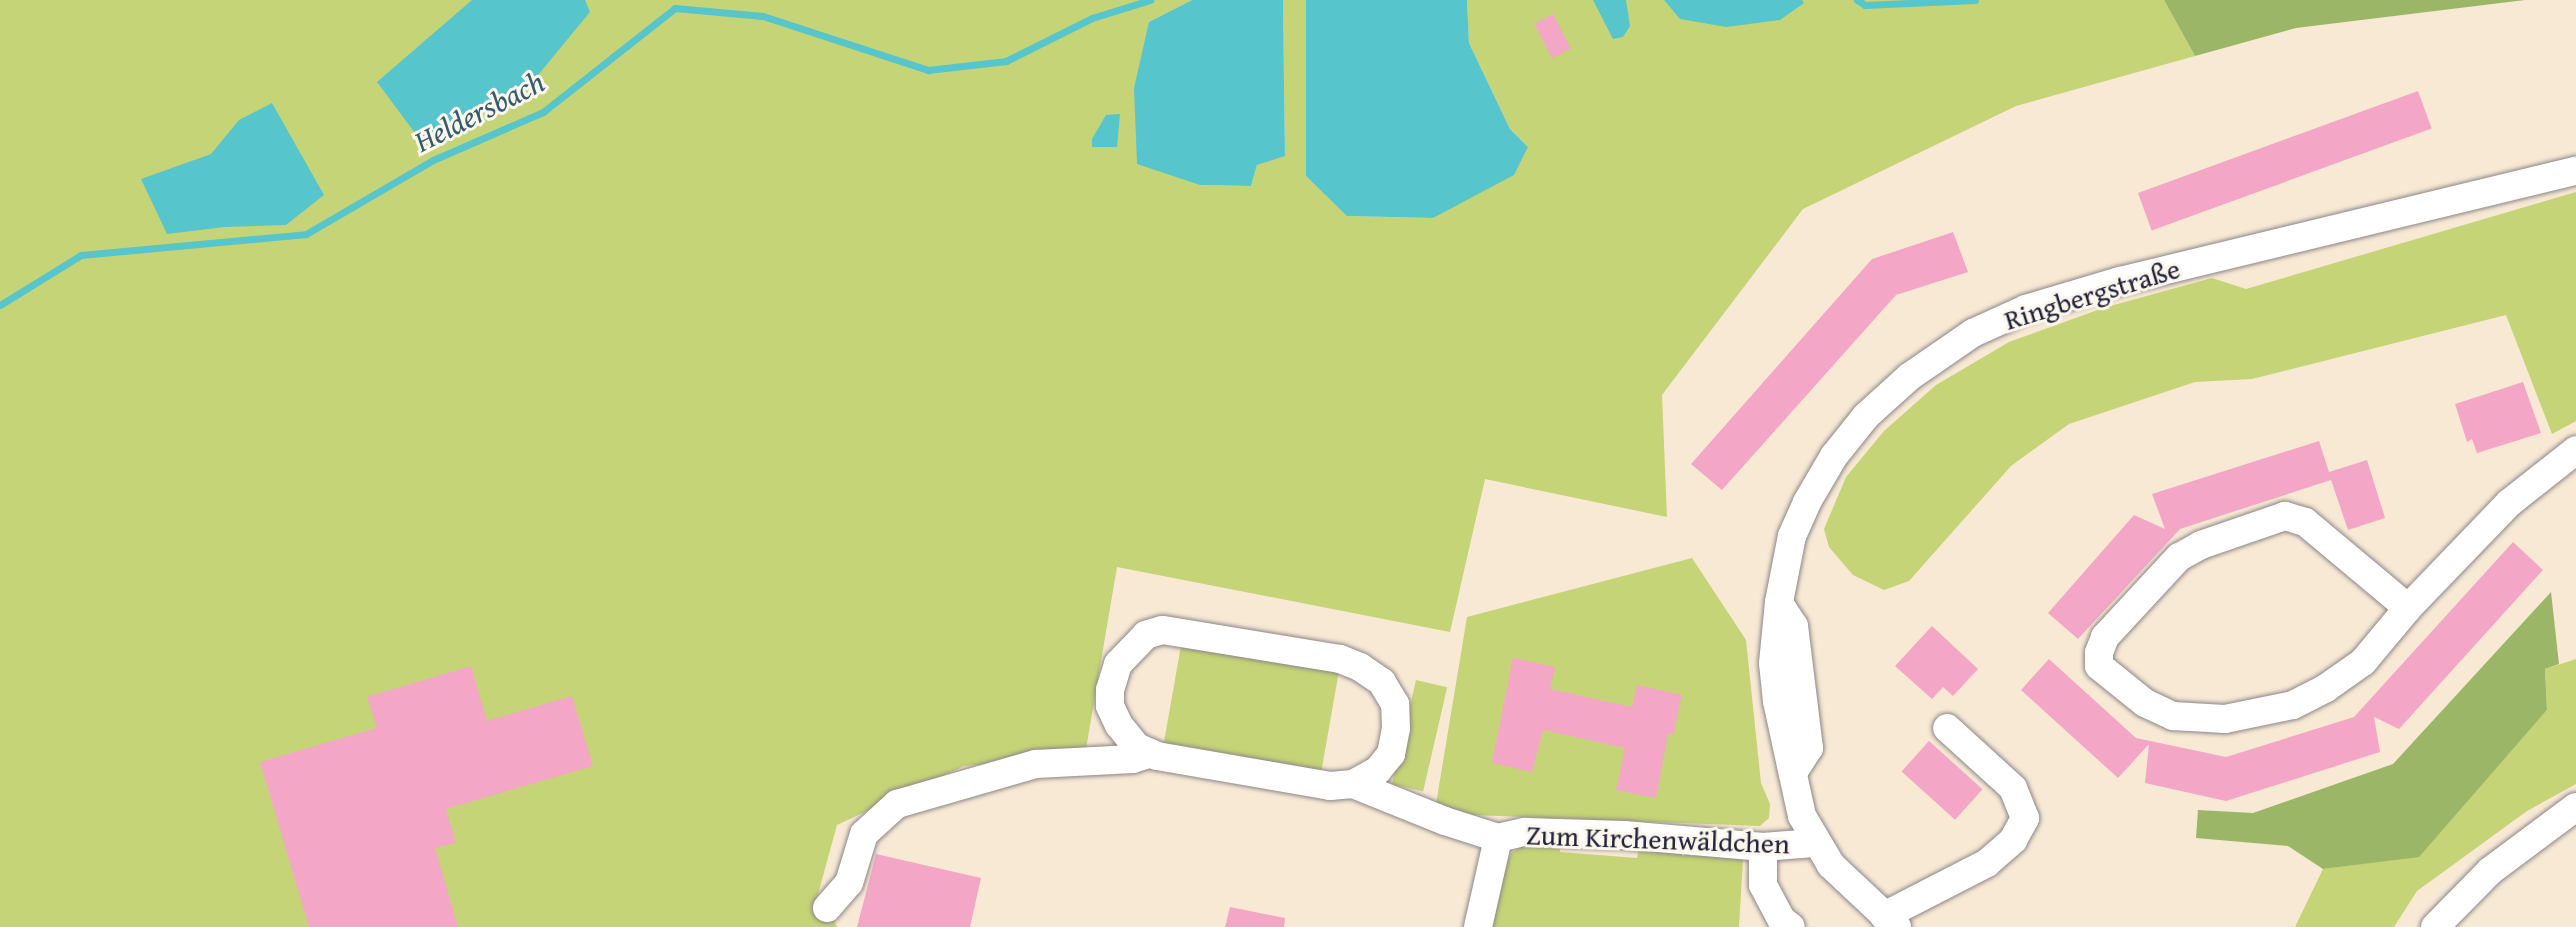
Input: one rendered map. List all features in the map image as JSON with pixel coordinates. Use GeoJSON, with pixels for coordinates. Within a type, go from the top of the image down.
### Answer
{"type":"FeatureCollection","features":[{"type":"Feature","properties":{"kind":"street","name":"Ringbergstraße"},"geometry":{"type":"LineString","coordinates":[[1890,921],[1847,883],[1814,843],[1802,816],[1773,663],[1779,602],[1792,536],[1807,502],[1834,456],[1866,416],[1909,377],[1973,333],[2026,309],[2120,281],[2576,171]]}},
{"type":"Feature","properties":{"kind":"street"},"geometry":{"type":"LineString","coordinates":[[2408,608],[2305,522],[2285,516],[2201,545],[2179,557],[2105,637],[2099,653],[2099,666],[2145,703],[2173,716],[2225,719],[2293,705],[2326,688],[2363,662],[2408,608],[2509,503],[2576,450]]}},
{"type":"Feature","properties":{"kind":"street"},"geometry":{"type":"LineString","coordinates":[[1162,630],[1340,659],[1382,682],[1395,704],[1391,754],[1378,770],[1353,784],[1330,786],[1151,753],[1137,747],[1119,725],[1110,706],[1110,690],[1118,664],[1146,635],[1162,630]]}},
{"type":"Feature","properties":{"kind":"street"},"geometry":{"type":"LineString","coordinates":[[1890,921],[1987,863],[2013,840],[2025,818],[2013,788],[1947,728]]}},
{"type":"Feature","properties":{"kind":"street"},"geometry":{"type":"LineString","coordinates":[[828,910],[849,883],[864,834],[897,804],[1036,764],[1133,759],[1151,753]]}},
{"type":"Feature","properties":{"kind":"street"},"geometry":{"type":"LineString","coordinates":[[1353,784],[1445,821],[1498,838]]}},
{"type":"Feature","properties":{"kind":"street"},"geometry":{"type":"LineString","coordinates":[[2435,927],[2490,871],[2548,824],[2576,807]]}},
{"type":"Feature","properties":{"kind":"street","name":"Zum Kirchenwäldchen"},"geometry":{"type":"LineString","coordinates":[[1478,927],[1498,838],[1525,832],[1624,835],[1763,847],[1814,843]]}},
{"type":"Feature","properties":{"kind":"street"},"geometry":{"type":"LineString","coordinates":[[1763,847],[1763,885],[1783,925]]}},
{"type":"Feature","properties":{"kind":"green space"},"geometry":{"type":"Polygon","coordinates":[[[0,0],[1192,0],[1149,22],[1200,185],[1251,186],[1257,165],[1285,155],[1283,0],[1306,0],[1306,176],[1348,216],[1433,218],[1528,147],[1510,129],[1469,43],[1467,0],[2164,0],[2195,56],[2016,106],[1803,209],[1662,395],[1667,517],[1485,479],[1450,632],[1117,567],[1085,755],[964,766],[837,825],[815,905],[831,913],[837,927],[0,927],[0,0]]]}},
{"type":"Feature","properties":{"kind":"green space"},"geometry":{"type":"Polygon","coordinates":[[[2164,0],[2525,0],[2296,28],[2195,56],[2164,0]]]}},
{"type":"Feature","properties":{"kind":"green space"},"geometry":{"type":"Polygon","coordinates":[[[2576,192],[2576,421],[2552,434],[2506,315],[2252,379],[2195,382],[2069,424],[2011,466],[1909,581],[1884,590],[1853,575],[1829,547],[1824,529],[1846,477],[1884,431],[1936,385],[2009,342],[2103,308],[2212,278],[2246,289],[2576,192]]]}},
{"type":"Feature","properties":{"kind":"green space"},"geometry":{"type":"Polygon","coordinates":[[[1692,558],[1746,640],[1761,783],[1770,804],[1769,818],[1760,826],[1472,815],[1436,804],[1467,617],[1692,558]]]}},
{"type":"Feature","properties":{"kind":"green space"},"geometry":{"type":"Polygon","coordinates":[[[2551,592],[2559,664],[2545,669],[2547,710],[2419,857],[2323,869],[2288,846],[2196,838],[2198,810],[2253,813],[2393,764],[2551,592]]]}},
{"type":"Feature","properties":{"kind":"green space"},"geometry":{"type":"Polygon","coordinates":[[[1182,640],[1340,668],[1320,777],[1163,749],[1182,640]]]}},
{"type":"Feature","properties":{"kind":"green space"},"geometry":{"type":"Polygon","coordinates":[[[2576,659],[2576,784],[2527,811],[2417,891],[2394,927],[2295,927],[2323,869],[2419,856],[2547,710],[2545,669],[2576,659]]]}},
{"type":"Feature","properties":{"kind":"green space"},"geometry":{"type":"Polygon","coordinates":[[[1416,680],[1447,687],[1423,791],[1392,784],[1416,680]]]}},
{"type":"Feature","properties":{"kind":"green space"},"geometry":{"type":"Polygon","coordinates":[[[1531,838],[1559,841],[1560,852],[1637,858],[1639,847],[1743,860],[1739,927],[1491,927],[1502,872],[1511,854],[1531,838]]]}},
{"type":"Feature","properties":{"kind":"water"},"geometry":{"type":"Polygon","coordinates":[[[472,0],[585,0],[590,12],[529,86],[421,141],[377,82],[472,0]]]}},
{"type":"Feature","properties":{"kind":"water"},"geometry":{"type":"Polygon","coordinates":[[[1192,0],[1283,0],[1285,156],[1257,165],[1251,186],[1200,185],[1137,164],[1134,88],[1149,22],[1192,0]]]}},
{"type":"Feature","properties":{"kind":"water"},"geometry":{"type":"Polygon","coordinates":[[[1306,0],[1467,0],[1469,43],[1510,129],[1528,147],[1514,175],[1433,218],[1347,216],[1306,176],[1306,0]]]}},
{"type":"Feature","properties":{"kind":"water"},"geometry":{"type":"Polygon","coordinates":[[[1593,0],[1626,0],[1630,26],[1623,37],[1613,39],[1593,0]]]}},
{"type":"Feature","properties":{"kind":"water"},"geometry":{"type":"Polygon","coordinates":[[[1664,0],[1802,0],[1804,3],[1780,20],[1726,27],[1680,19],[1664,0]]]}},
{"type":"Feature","properties":{"kind":"water"},"geometry":{"type":"Polygon","coordinates":[[[272,103],[324,195],[286,225],[225,227],[167,234],[141,179],[211,154],[239,120],[272,103]]]}},
{"type":"Feature","properties":{"kind":"water"},"geometry":{"type":"Polygon","coordinates":[[[1120,114],[1117,147],[1092,147],[1092,139],[1106,115],[1120,114]]]}},
{"type":"Feature","properties":{"kind":"building"},"geometry":{"type":"Polygon","coordinates":[[[1553,14],[1571,49],[1552,58],[1534,24],[1553,14]]]}},
{"type":"Feature","properties":{"kind":"building"},"geometry":{"type":"Polygon","coordinates":[[[2418,91],[2432,129],[2152,231],[2138,193],[2418,91]]]}},
{"type":"Feature","properties":{"kind":"building"},"geometry":{"type":"Polygon","coordinates":[[[1953,232],[1968,272],[1896,295],[1722,490],[1691,464],[1872,259],[1953,232]]]}},
{"type":"Feature","properties":{"kind":"building"},"geometry":{"type":"Polygon","coordinates":[[[2523,382],[2541,433],[2477,453],[2472,439],[2467,442],[2455,404],[2523,382]]]}},
{"type":"Feature","properties":{"kind":"building"},"geometry":{"type":"Polygon","coordinates":[[[2319,441],[2329,472],[2367,460],[2385,518],[2348,530],[2331,480],[2180,529],[2078,639],[2048,613],[2134,515],[2165,529],[2152,494],[2319,441]]]}},
{"type":"Feature","properties":{"kind":"building"},"geometry":{"type":"Polygon","coordinates":[[[2513,542],[2543,570],[2399,729],[2374,717],[2380,752],[2226,801],[2145,783],[2149,744],[2118,778],[2021,690],[2049,659],[2136,738],[2226,757],[2354,717],[2513,542]]]}},
{"type":"Feature","properties":{"kind":"building"},"geometry":{"type":"Polygon","coordinates":[[[1932,626],[1978,669],[1953,696],[1943,687],[1932,699],[1895,666],[1932,626]]]}},
{"type":"Feature","properties":{"kind":"building"},"geometry":{"type":"Polygon","coordinates":[[[1513,658],[1555,667],[1550,689],[1632,707],[1637,685],[1682,695],[1673,735],[1668,734],[1656,798],[1616,790],[1625,748],[1543,730],[1532,772],[1492,763],[1513,658]]]}},
{"type":"Feature","properties":{"kind":"building"},"geometry":{"type":"Polygon","coordinates":[[[471,666],[487,721],[572,696],[593,766],[446,809],[456,843],[435,848],[458,927],[309,927],[260,762],[377,728],[367,697],[471,666]]]}},
{"type":"Feature","properties":{"kind":"building"},"geometry":{"type":"Polygon","coordinates":[[[1929,741],[1983,789],[1955,820],[1902,771],[1929,741]]]}},
{"type":"Feature","properties":{"kind":"building"},"geometry":{"type":"Polygon","coordinates":[[[876,854],[981,878],[970,927],[857,927],[876,854]]]}},
{"type":"Feature","properties":{"kind":"building"},"geometry":{"type":"Polygon","coordinates":[[[1230,907],[1285,918],[1284,927],[1225,927],[1230,907]]]}},
{"type":"Feature","properties":{"kind":"waterway","name":"Heldersbach"},"geometry":{"type":"LineString","coordinates":[[0,305],[81,255],[306,234],[433,160],[543,112],[675,8],[763,16],[928,70],[1006,61],[1092,18],[1150,0]]}},
{"type":"Feature","properties":{"kind":"waterway","name":"Heldersbach"},"geometry":{"type":"LineString","coordinates":[[1857,0],[1865,5],[1975,0]]}}]}
